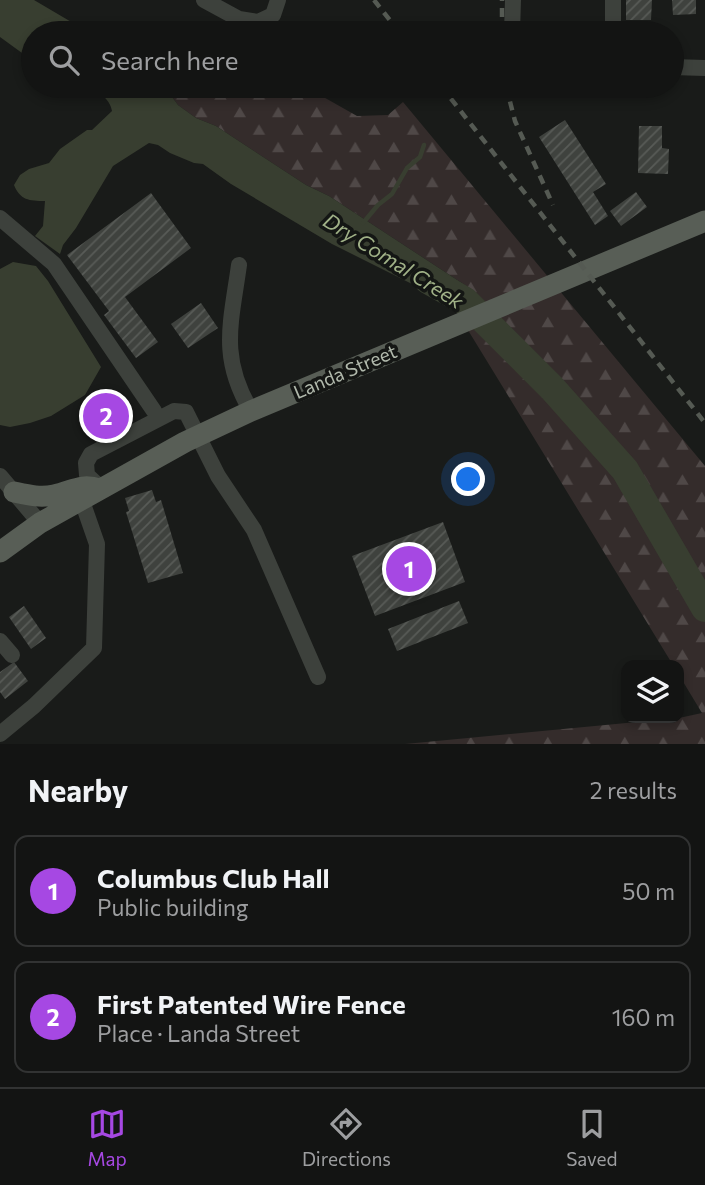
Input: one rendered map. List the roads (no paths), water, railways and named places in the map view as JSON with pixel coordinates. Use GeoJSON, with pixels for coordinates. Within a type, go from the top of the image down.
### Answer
{"type":"FeatureCollection","features":[{"type":"Feature","properties":{"kind":"main road","name":"Landa Street"},"geometry":{"type":"LineString","coordinates":[[0,552],[40,523],[199,435],[314,384],[705,221]]}},
{"type":"Feature","properties":{"kind":"main road"},"geometry":{"type":"LineString","coordinates":[[7,484],[36,497],[56,495],[87,485],[102,490]]}},
{"type":"Feature","properties":{"kind":"street"},"geometry":{"type":"LineString","coordinates":[[204,0],[239,19],[252,21]]}},
{"type":"Feature","properties":{"kind":"street"},"geometry":{"type":"LineString","coordinates":[[260,21],[273,15],[278,0]]}},
{"type":"Feature","properties":{"kind":"street"},"geometry":{"type":"LineString","coordinates":[[512,21],[513,0]]}},
{"type":"Feature","properties":{"kind":"street"},"geometry":{"type":"LineString","coordinates":[[613,21],[614,0]]}},
{"type":"Feature","properties":{"kind":"street"},"geometry":{"type":"LineString","coordinates":[[684,67],[705,68]]}},
{"type":"Feature","properties":{"kind":"street"},"geometry":{"type":"LineString","coordinates":[[0,218],[54,264],[154,411]]}},
{"type":"Feature","properties":{"kind":"street"},"geometry":{"type":"LineString","coordinates":[[239,265],[230,331],[231,366],[238,390],[251,411]]}},
{"type":"Feature","properties":{"kind":"street"},"geometry":{"type":"LineString","coordinates":[[102,490],[87,475],[86,463],[91,454],[174,411],[186,412],[218,476],[254,530],[318,677]]}},
{"type":"Feature","properties":{"kind":"street"},"geometry":{"type":"LineString","coordinates":[[7,484],[40,523]]}},
{"type":"Feature","properties":{"kind":"street"},"geometry":{"type":"LineString","coordinates":[[0,734],[34,706],[94,648],[97,544],[82,501]]}},
{"type":"Feature","properties":{"kind":"street"},"geometry":{"type":"LineString","coordinates":[[0,641],[12,655]]}},
{"type":"Feature","properties":{"kind":"water"},"geometry":{"type":"Polygon","coordinates":[[[0,0],[34,0],[70,21],[21,21],[21,52],[0,37],[0,0]]]}},
{"type":"Feature","properties":{"kind":"water"},"geometry":{"type":"Polygon","coordinates":[[[173,98],[196,118],[216,126],[306,185],[329,196],[471,289],[452,304],[332,244],[231,184],[203,164],[194,163],[149,143],[113,166],[60,254],[35,236],[43,226],[45,201],[26,199],[14,185],[20,175],[29,169],[49,163],[60,149],[87,130],[92,130],[112,111],[106,99],[173,98]]]}},
{"type":"Feature","properties":{"kind":"water"},"geometry":{"type":"Polygon","coordinates":[[[13,262],[36,266],[101,367],[85,395],[51,416],[10,427],[0,425],[0,269],[13,262]]]}},
{"type":"Feature","properties":{"kind":"waterway"},"geometry":{"type":"LineString","coordinates":[[363,223],[378,205],[392,194],[407,168],[420,157],[424,145]]}},
{"type":"Feature","properties":{"kind":"waterway","name":"Dry Comal Creek"},"geometry":{"type":"LineString","coordinates":[[428,280],[465,301],[552,388],[625,470],[705,608]]}},
{"type":"Feature","properties":{"kind":"railway"},"geometry":{"type":"LineString","coordinates":[[374,0],[391,21]]}},
{"type":"Feature","properties":{"kind":"railway"},"geometry":{"type":"LineString","coordinates":[[502,0],[502,21]]}},
{"type":"Feature","properties":{"kind":"railway"},"geometry":{"type":"LineString","coordinates":[[450,98],[705,423]]}},
{"type":"Feature","properties":{"kind":"railway"},"geometry":{"type":"LineString","coordinates":[[509,98],[515,121],[553,205]]}},
{"type":"Feature","properties":{"kind":"place","name":"First Patented Wire Fence"},"geometry":{"type":"Point","coordinates":[106,416]}},
{"type":"Feature","properties":{"kind":"place","name":"Columbus Club Hall"},"geometry":{"type":"Point","coordinates":[409,569]}}]}
